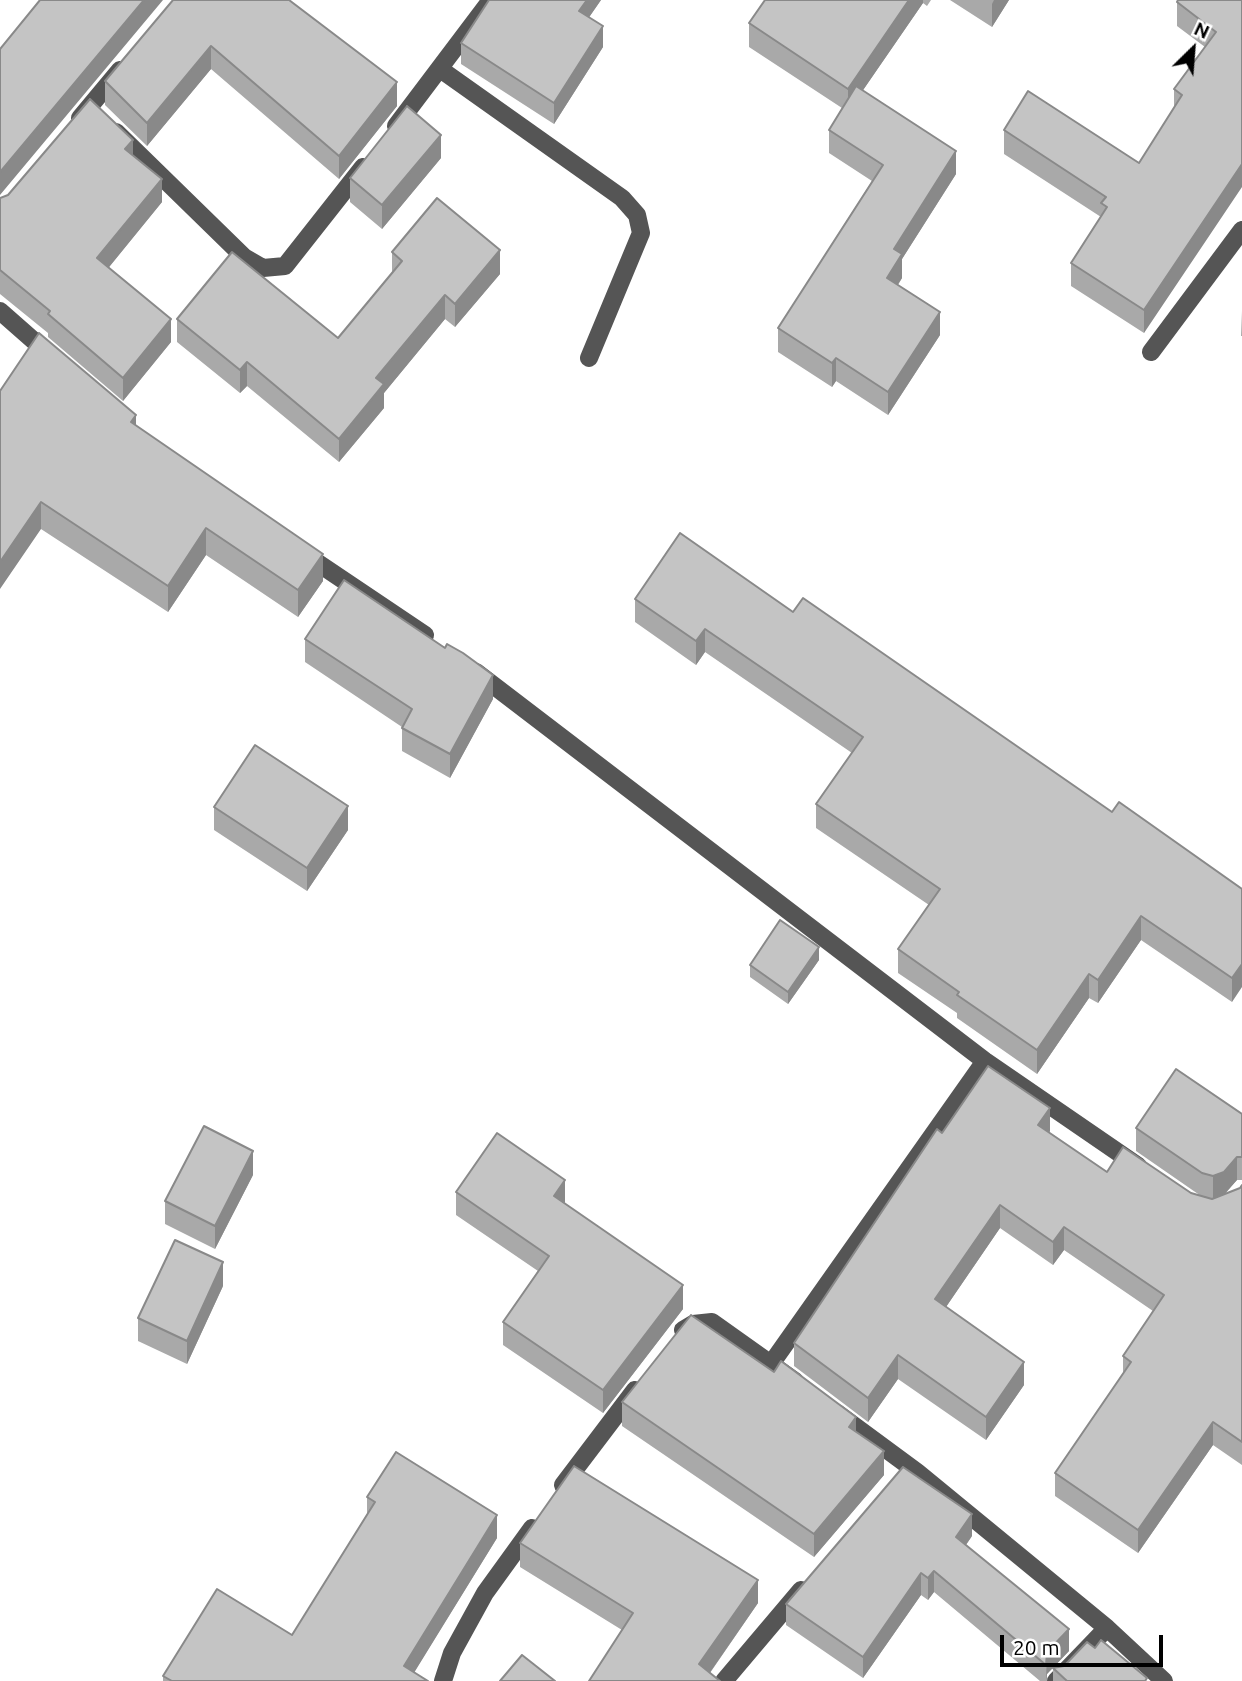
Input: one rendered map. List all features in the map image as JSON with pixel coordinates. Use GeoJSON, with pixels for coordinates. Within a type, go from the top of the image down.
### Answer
{"type":"FeatureCollection","features":[{"type":"Feature","properties":{"kind":"street"},"geometry":{"type":"LineString","coordinates":[[90,106],[244,257],[263,268],[285,267],[491,0]]}},
{"type":"Feature","properties":{"kind":"street"},"geometry":{"type":"LineString","coordinates":[[72,127],[134,53]]}},
{"type":"Feature","properties":{"kind":"street"},"geometry":{"type":"LineString","coordinates":[[440,69],[622,198],[637,215],[641,233],[589,358]]}},
{"type":"Feature","properties":{"kind":"street"},"geometry":{"type":"LineString","coordinates":[[1151,352],[1242,230]]}},
{"type":"Feature","properties":{"kind":"street"},"geometry":{"type":"LineString","coordinates":[[0,311],[67,370]]}},
{"type":"Feature","properties":{"kind":"street"},"geometry":{"type":"LineString","coordinates":[[291,545],[436,643]]}},
{"type":"Feature","properties":{"kind":"street"},"geometry":{"type":"LineString","coordinates":[[458,659],[985,1061],[1153,1176]]}},
{"type":"Feature","properties":{"kind":"street"},"geometry":{"type":"LineString","coordinates":[[771,1364],[985,1061]]}},
{"type":"Feature","properties":{"kind":"street"},"geometry":{"type":"LineString","coordinates":[[673,1341],[693,1324],[712,1322],[818,1399],[902,1470],[1107,1628],[1164,1681]]}},
{"type":"Feature","properties":{"kind":"street"},"geometry":{"type":"LineString","coordinates":[[443,1681],[452,1653],[485,1593],[649,1373]]}},
{"type":"Feature","properties":{"kind":"street"},"geometry":{"type":"LineString","coordinates":[[724,1681],[811,1578]]}},
{"type":"Feature","properties":{"kind":"street"},"geometry":{"type":"LineString","coordinates":[[1056,1681],[1107,1628]]}},
{"type":"Feature","properties":{"kind":"building"},"geometry":{"type":"Polygon","coordinates":[[[40,0],[144,0],[0,172],[0,49],[40,0]]]}},
{"type":"Feature","properties":{"kind":"building"},"geometry":{"type":"Polygon","coordinates":[[[173,0],[289,0],[397,82],[339,156],[211,46],[147,123],[105,81],[173,0]]]}},
{"type":"Feature","properties":{"kind":"building"},"geometry":{"type":"Polygon","coordinates":[[[489,0],[587,0],[579,11],[603,26],[554,103],[461,43],[489,0]]]}},
{"type":"Feature","properties":{"kind":"building"},"geometry":{"type":"Polygon","coordinates":[[[765,0],[909,0],[848,89],[749,23],[765,0]]]}},
{"type":"Feature","properties":{"kind":"building"},"geometry":{"type":"Polygon","coordinates":[[[1242,0],[1242,164],[1144,310],[1071,263],[1107,207],[1101,203],[1106,197],[1004,130],[1028,91],[1139,163],[1182,95],[1174,89],[1216,32],[1177,2],[1242,0]]]}},
{"type":"Feature","properties":{"kind":"building"},"geometry":{"type":"Polygon","coordinates":[[[856,86],[956,151],[894,249],[902,254],[887,278],[940,312],[888,392],[836,358],[832,363],[778,328],[883,165],[829,130],[856,86]]]}},
{"type":"Feature","properties":{"kind":"building"},"geometry":{"type":"Polygon","coordinates":[[[90,99],[133,140],[125,149],[162,179],[97,258],[171,319],[123,378],[48,314],[50,311],[0,270],[0,198],[8,195],[90,99]]]}},
{"type":"Feature","properties":{"kind":"building"},"geometry":{"type":"Polygon","coordinates":[[[407,106],[441,135],[382,205],[350,178],[407,106]]]}},
{"type":"Feature","properties":{"kind":"building"},"geometry":{"type":"Polygon","coordinates":[[[437,198],[500,250],[455,304],[445,295],[376,378],[384,384],[339,439],[247,362],[240,370],[177,319],[232,252],[338,338],[402,261],[392,252],[437,198]]]}},
{"type":"Feature","properties":{"kind":"building"},"geometry":{"type":"Polygon","coordinates":[[[39,333],[136,415],[131,422],[323,554],[298,590],[206,528],[168,586],[41,502],[0,562],[0,391],[39,333]]]}},
{"type":"Feature","properties":{"kind":"building"},"geometry":{"type":"Polygon","coordinates":[[[680,533],[793,612],[803,598],[1112,812],[1119,802],[1242,889],[1242,964],[1232,978],[1141,916],[1098,980],[1089,974],[1037,1050],[957,995],[959,992],[898,949],[940,889],[816,804],[863,737],[705,629],[696,641],[635,599],[680,533]]]}},
{"type":"Feature","properties":{"kind":"building"},"geometry":{"type":"Polygon","coordinates":[[[344,580],[445,648],[447,644],[493,675],[450,754],[402,728],[412,709],[305,639],[344,580]]]}},
{"type":"Feature","properties":{"kind":"building"},"geometry":{"type":"Polygon","coordinates":[[[255,745],[348,806],[307,868],[214,807],[255,745]]]}},
{"type":"Feature","properties":{"kind":"building"},"geometry":{"type":"Polygon","coordinates":[[[780,920],[819,947],[788,992],[750,965],[780,920]]]}},
{"type":"Feature","properties":{"kind":"building"},"geometry":{"type":"Polygon","coordinates":[[[988,1066],[1050,1108],[1038,1125],[1107,1172],[1123,1147],[1191,1193],[1212,1199],[1242,1185],[1242,1442],[1213,1422],[1138,1530],[1055,1473],[1131,1362],[1123,1356],[1164,1295],[1064,1227],[1053,1242],[1000,1205],[935,1299],[1024,1362],[986,1417],[898,1355],[868,1398],[794,1343],[937,1129],[942,1133],[988,1066]]]}},
{"type":"Feature","properties":{"kind":"building"},"geometry":{"type":"Polygon","coordinates":[[[1176,1069],[1242,1114],[1242,1157],[1237,1157],[1224,1172],[1213,1176],[1202,1173],[1136,1128],[1176,1069]]]}},
{"type":"Feature","properties":{"kind":"building"},"geometry":{"type":"Polygon","coordinates":[[[204,1126],[253,1151],[215,1226],[165,1201],[204,1126]]]}},
{"type":"Feature","properties":{"kind":"building"},"geometry":{"type":"Polygon","coordinates":[[[497,1133],[565,1180],[554,1196],[683,1285],[603,1390],[503,1322],[549,1256],[456,1192],[497,1133]]]}},
{"type":"Feature","properties":{"kind":"building"},"geometry":{"type":"Polygon","coordinates":[[[175,1240],[223,1262],[187,1341],[138,1318],[175,1240]]]}},
{"type":"Feature","properties":{"kind":"building"},"geometry":{"type":"Polygon","coordinates":[[[691,1315],[774,1372],[781,1361],[856,1417],[849,1427],[884,1451],[814,1534],[622,1402],[691,1315]]]}},
{"type":"Feature","properties":{"kind":"building"},"geometry":{"type":"Polygon","coordinates":[[[396,1452],[497,1515],[404,1666],[428,1681],[172,1681],[163,1676],[217,1589],[292,1635],[375,1502],[367,1497],[396,1452]]]}},
{"type":"Feature","properties":{"kind":"building"},"geometry":{"type":"Polygon","coordinates":[[[574,1466],[758,1580],[699,1664],[720,1681],[589,1681],[633,1613],[520,1543],[574,1466]]]}},
{"type":"Feature","properties":{"kind":"building"},"geometry":{"type":"Polygon","coordinates":[[[903,1467],[972,1514],[956,1537],[1069,1629],[1047,1652],[1046,1665],[934,1571],[928,1578],[921,1573],[863,1657],[786,1604],[903,1467]]]}},
{"type":"Feature","properties":{"kind":"building"},"geometry":{"type":"Polygon","coordinates":[[[1101,1640],[1147,1678],[1145,1681],[1067,1681],[1053,1668],[1064,1666],[1087,1642],[1095,1648],[1101,1640]]]}},
{"type":"Feature","properties":{"kind":"building"},"geometry":{"type":"Polygon","coordinates":[[[522,1655],[555,1681],[500,1681],[522,1655]]]}}]}
